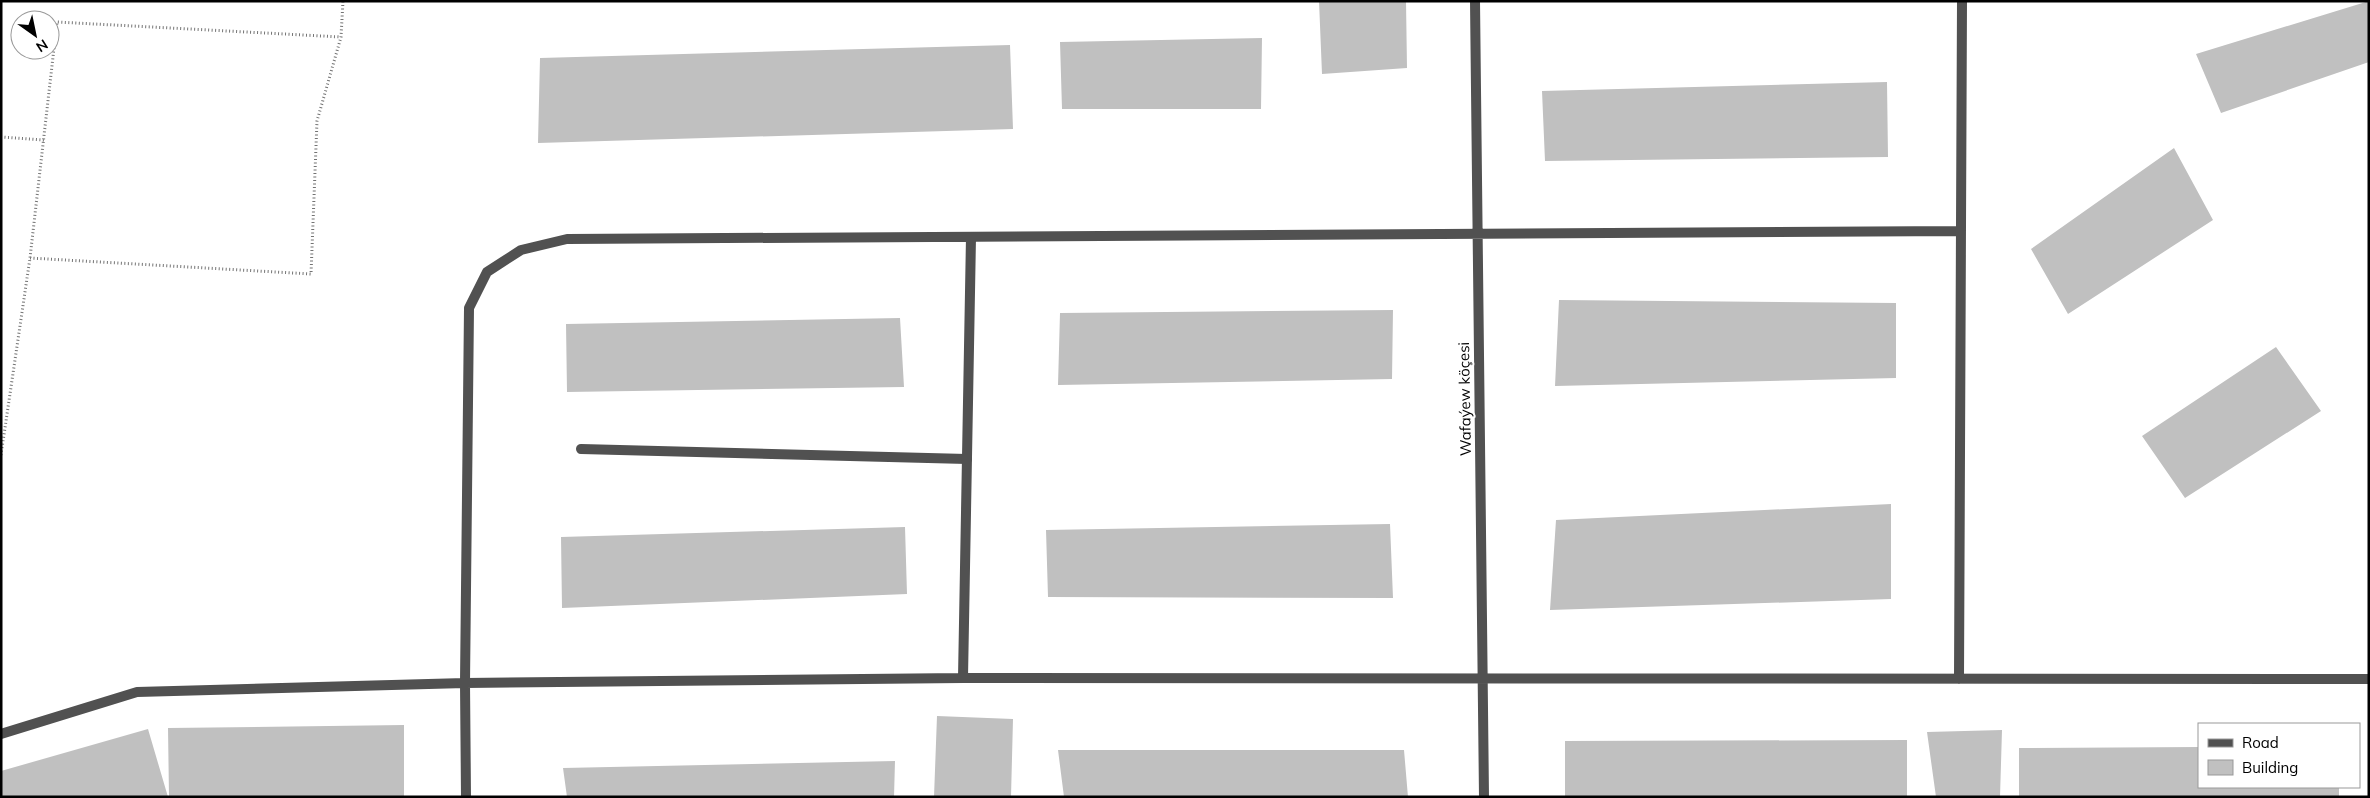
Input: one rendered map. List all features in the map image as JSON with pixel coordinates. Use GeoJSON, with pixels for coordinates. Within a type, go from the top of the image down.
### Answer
{"type":"FeatureCollection","features":[{"type":"Feature","properties":{"kind":"street","name":"Wafaýew köçesi"},"geometry":{"type":"LineString","coordinates":[[1475,1],[1484,797]]}},
{"type":"Feature","properties":{"kind":"street"},"geometry":{"type":"LineString","coordinates":[[1959,679],[1962,1]]}},
{"type":"Feature","properties":{"kind":"street"},"geometry":{"type":"LineString","coordinates":[[466,797],[465,684],[469,308],[487,272],[521,250],[567,239],[1961,231]]}},
{"type":"Feature","properties":{"kind":"street"},"geometry":{"type":"LineString","coordinates":[[963,678],[971,237]]}},
{"type":"Feature","properties":{"kind":"street"},"geometry":{"type":"LineString","coordinates":[[581,449],[967,459]]}},
{"type":"Feature","properties":{"kind":"street"},"geometry":{"type":"LineString","coordinates":[[1,734],[137,692],[465,684],[963,678],[2369,679]]}},
{"type":"Feature","properties":{"kind":"path"},"geometry":{"type":"LineString","coordinates":[[30,258],[310,274],[316,121],[341,37],[343,1]]}},
{"type":"Feature","properties":{"kind":"path"},"geometry":{"type":"LineString","coordinates":[[1,456],[30,258],[57,22],[341,37]]}},
{"type":"Feature","properties":{"kind":"path"},"geometry":{"type":"LineString","coordinates":[[1,137],[44,140]]}},
{"type":"Feature","properties":{"kind":"building"},"geometry":{"type":"Polygon","coordinates":[[[1319,1],[1406,1],[1407,68],[1322,74],[1319,1]]]}},
{"type":"Feature","properties":{"kind":"building"},"geometry":{"type":"Polygon","coordinates":[[[2369,1],[2369,62],[2221,113],[2196,54],[2369,1]]]}},
{"type":"Feature","properties":{"kind":"building"},"geometry":{"type":"Polygon","coordinates":[[[1262,38],[1261,109],[1062,109],[1060,42],[1262,38]]]}},
{"type":"Feature","properties":{"kind":"building"},"geometry":{"type":"Polygon","coordinates":[[[1010,45],[1013,129],[538,143],[540,58],[1010,45]]]}},
{"type":"Feature","properties":{"kind":"building"},"geometry":{"type":"Polygon","coordinates":[[[1887,82],[1888,157],[1545,161],[1542,91],[1887,82]]]}},
{"type":"Feature","properties":{"kind":"building"},"geometry":{"type":"Polygon","coordinates":[[[2174,148],[2213,220],[2068,314],[2031,249],[2174,148]]]}},
{"type":"Feature","properties":{"kind":"building"},"geometry":{"type":"Polygon","coordinates":[[[1559,300],[1896,303],[1896,378],[1555,386],[1559,300]]]}},
{"type":"Feature","properties":{"kind":"building"},"geometry":{"type":"Polygon","coordinates":[[[1393,310],[1392,379],[1058,385],[1060,313],[1393,310]]]}},
{"type":"Feature","properties":{"kind":"building"},"geometry":{"type":"Polygon","coordinates":[[[900,318],[904,387],[567,392],[566,324],[900,318]]]}},
{"type":"Feature","properties":{"kind":"building"},"geometry":{"type":"Polygon","coordinates":[[[2276,347],[2321,411],[2185,498],[2142,436],[2276,347]]]}},
{"type":"Feature","properties":{"kind":"building"},"geometry":{"type":"Polygon","coordinates":[[[1891,504],[1891,599],[1550,610],[1556,520],[1891,504]]]}},
{"type":"Feature","properties":{"kind":"building"},"geometry":{"type":"Polygon","coordinates":[[[1390,524],[1393,598],[1048,597],[1046,530],[1390,524]]]}},
{"type":"Feature","properties":{"kind":"building"},"geometry":{"type":"Polygon","coordinates":[[[905,527],[907,594],[562,608],[561,537],[905,527]]]}},
{"type":"Feature","properties":{"kind":"building"},"geometry":{"type":"Polygon","coordinates":[[[937,716],[1013,719],[1011,797],[934,797],[937,716]]]}},
{"type":"Feature","properties":{"kind":"building"},"geometry":{"type":"Polygon","coordinates":[[[404,725],[404,797],[169,797],[168,728],[404,725]]]}},
{"type":"Feature","properties":{"kind":"building"},"geometry":{"type":"Polygon","coordinates":[[[148,729],[168,797],[1,797],[1,771],[148,729]]]}},
{"type":"Feature","properties":{"kind":"building"},"geometry":{"type":"Polygon","coordinates":[[[2002,730],[2000,797],[1936,797],[1927,732],[2002,730]]]}},
{"type":"Feature","properties":{"kind":"building"},"geometry":{"type":"Polygon","coordinates":[[[1907,740],[1907,797],[1565,797],[1565,741],[1907,740]]]}},
{"type":"Feature","properties":{"kind":"building"},"geometry":{"type":"Polygon","coordinates":[[[2198,747],[2198,788],[2339,788],[2339,797],[2019,797],[2019,748],[2198,747]]]}},
{"type":"Feature","properties":{"kind":"building"},"geometry":{"type":"Polygon","coordinates":[[[1058,750],[1404,750],[1408,797],[1064,797],[1058,750]]]}},
{"type":"Feature","properties":{"kind":"building"},"geometry":{"type":"Polygon","coordinates":[[[895,761],[894,797],[567,797],[563,768],[895,761]]]}}]}
